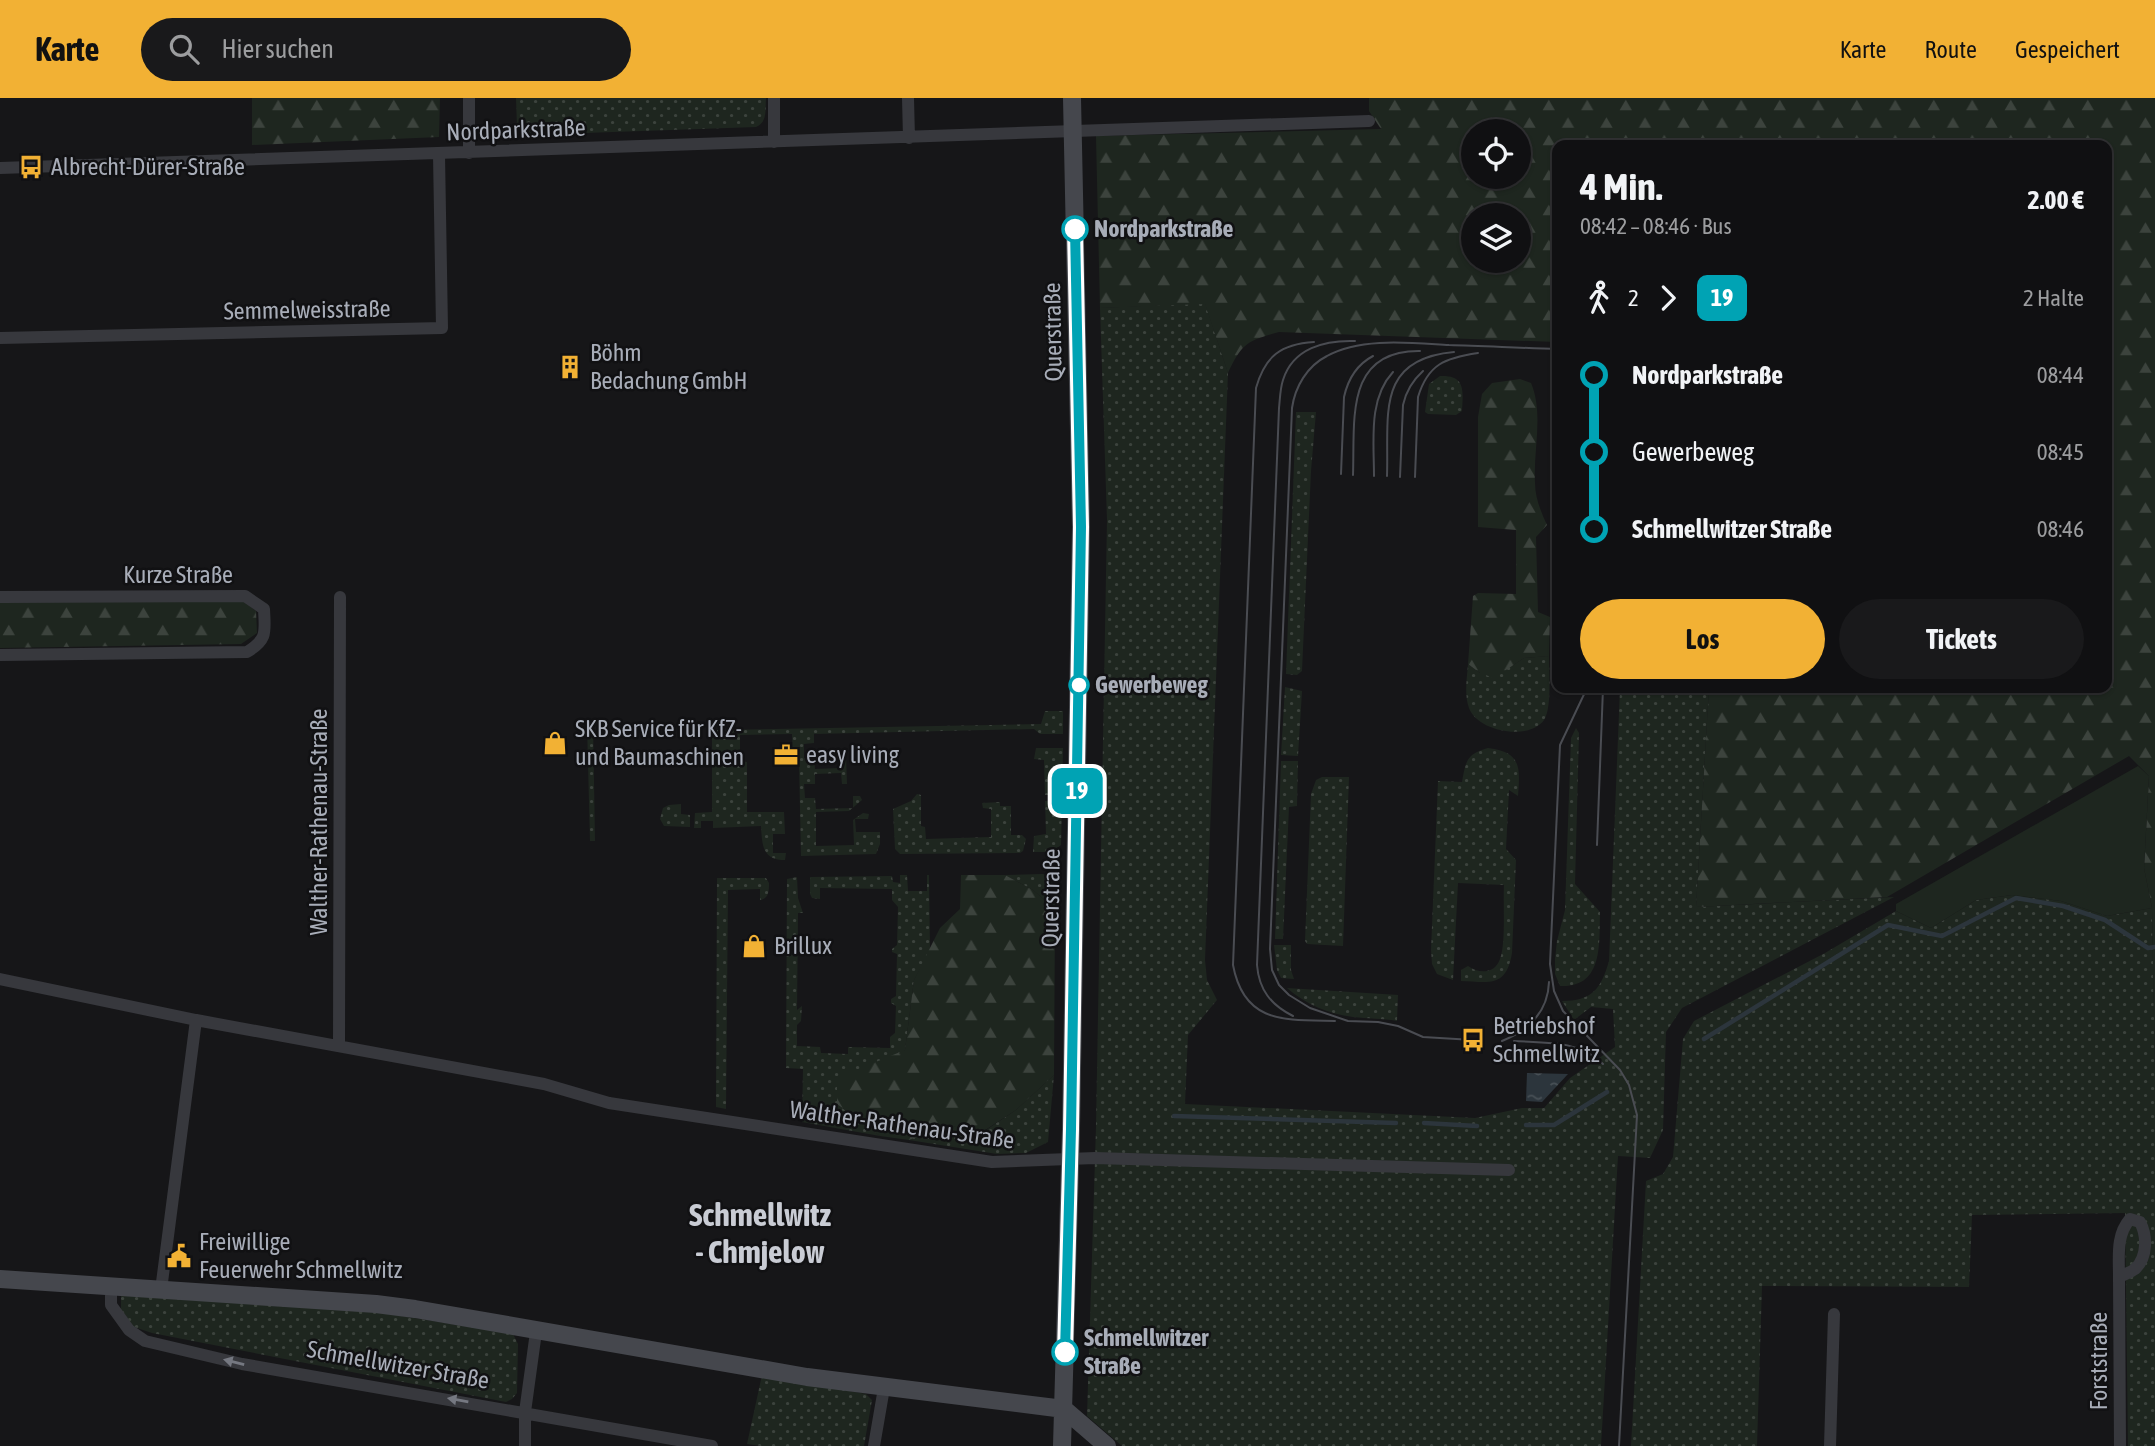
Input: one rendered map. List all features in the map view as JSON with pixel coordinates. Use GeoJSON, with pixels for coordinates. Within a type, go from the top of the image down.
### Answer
{"type":"FeatureCollection","features":[{"type":"Feature","properties":{"kind":"street"},"geometry":{"type":"LineString","coordinates":[[469,98],[469,153]]}},
{"type":"Feature","properties":{"kind":"street"},"geometry":{"type":"LineString","coordinates":[[774,98],[774,142]]}},
{"type":"Feature","properties":{"kind":"street"},"geometry":{"type":"LineString","coordinates":[[908,98],[909,138]]}},
{"type":"Feature","properties":{"kind":"street","name":"Querstraße"},"geometry":{"type":"LineString","coordinates":[[1062,1446],[1071,1160],[1081,527],[1072,98]]}},
{"type":"Feature","properties":{"kind":"street","name":"Nordparkstraße"},"geometry":{"type":"LineString","coordinates":[[0,168],[1369,121]]}},
{"type":"Feature","properties":{"kind":"street","name":"Semmelweisstraße"},"geometry":{"type":"LineString","coordinates":[[0,338],[442,328],[439,155]]}},
{"type":"Feature","properties":{"kind":"street","name":"Kurze Straße"},"geometry":{"type":"LineString","coordinates":[[0,597],[245,596],[264,609],[265,637],[259,645],[247,652],[0,655]]}},
{"type":"Feature","properties":{"kind":"street","name":"Walther-Rathenau-Straße"},"geometry":{"type":"LineString","coordinates":[[339,1046],[340,597]]}},
{"type":"Feature","properties":{"kind":"street","name":"Walther-Rathenau-Straße"},"geometry":{"type":"LineString","coordinates":[[0,979],[196,1020],[544,1084],[609,1103],[992,1162],[1105,1158],[1509,1170]]}},
{"type":"Feature","properties":{"kind":"street"},"geometry":{"type":"LineString","coordinates":[[161,1290],[196,1020]]}},
{"type":"Feature","properties":{"kind":"street","name":"Forststraße"},"geometry":{"type":"LineString","coordinates":[[2119,1277],[2120,1446]]}},
{"type":"Feature","properties":{"kind":"street","name":"Schmellwitzer Straße"},"geometry":{"type":"LineString","coordinates":[[0,1279],[376,1304],[807,1377],[1063,1409]]}},
{"type":"Feature","properties":{"kind":"street","name":"Schmellwitzer Straße"},"geometry":{"type":"LineString","coordinates":[[111,1286],[111,1305],[129,1330],[145,1341],[242,1364],[712,1446]]}},
{"type":"Feature","properties":{"kind":"street"},"geometry":{"type":"LineString","coordinates":[[1830,1446],[1834,1314]]}},
{"type":"Feature","properties":{"kind":"street"},"geometry":{"type":"LineString","coordinates":[[525,1446],[525,1412],[536,1332]]}},
{"type":"Feature","properties":{"kind":"street"},"geometry":{"type":"LineString","coordinates":[[874,1446],[884,1388]]}},
{"type":"Feature","properties":{"kind":"street"},"geometry":{"type":"LineString","coordinates":[[1063,1409],[1107,1446]]}},
{"type":"Feature","properties":{"kind":"green space"},"geometry":{"type":"Polygon","coordinates":[[[252,98],[440,98],[439,137],[252,145],[252,98]]]}},
{"type":"Feature","properties":{"kind":"green space"},"geometry":{"type":"Polygon","coordinates":[[[516,98],[766,98],[766,111],[764,119],[756,127],[527,135],[520,133],[517,127],[516,98]]]}},
{"type":"Feature","properties":{"kind":"green space"},"geometry":{"type":"Polygon","coordinates":[[[1369,98],[2155,98],[2155,1072],[2152,908],[2144,868],[2149,776],[2129,756],[1887,897],[1696,907],[1709,693],[2112,693],[2112,140],[1552,140],[1552,342],[1279,332],[1252,341],[1242,349],[1228,373],[1205,304],[1100,308],[1096,136],[1381,129],[1369,111],[1369,98]]]}},
{"type":"Feature","properties":{"kind":"green space"},"geometry":{"type":"Polygon","coordinates":[[[1205,303],[1228,373],[1205,960],[1207,980],[1217,1000],[1188,1035],[1185,1104],[1475,1118],[1522,1108],[1544,1108],[1570,1078],[1615,1047],[1613,1009],[1591,1007],[1574,1020],[1562,1001],[1581,999],[1594,992],[1609,961],[1620,693],[1709,693],[1696,907],[1894,897],[1682,1008],[1666,1032],[1663,1130],[1650,1158],[1618,1156],[1601,1446],[1122,1446],[1087,1416],[1096,1127],[1107,520],[1100,308],[1205,303]]]}},
{"type":"Feature","properties":{"kind":"green space"},"geometry":{"type":"Polygon","coordinates":[[[1440,376],[1459,381],[1463,397],[1462,411],[1456,415],[1425,412],[1429,384],[1440,376]]]}},
{"type":"Feature","properties":{"kind":"green space"},"geometry":{"type":"Polygon","coordinates":[[[1520,379],[1531,383],[1537,407],[1535,489],[1547,525],[1536,537],[1538,612],[1550,617],[1549,656],[1524,658],[1494,678],[1480,673],[1468,664],[1473,596],[1478,593],[1516,594],[1516,530],[1478,527],[1478,417],[1482,394],[1492,383],[1520,379]]]}},
{"type":"Feature","properties":{"kind":"green space"},"geometry":{"type":"Polygon","coordinates":[[[1296,412],[1316,412],[1302,671],[1297,675],[1286,674],[1296,412]]]}},
{"type":"Feature","properties":{"kind":"green space"},"geometry":{"type":"Polygon","coordinates":[[[241,600],[256,611],[257,633],[241,644],[0,648],[0,601],[241,600]]]}},
{"type":"Feature","properties":{"kind":"green space"},"geometry":{"type":"Polygon","coordinates":[[[1549,656],[1550,689],[1547,715],[1537,726],[1516,732],[1504,731],[1482,723],[1474,716],[1467,697],[1468,664],[1480,673],[1512,666],[1524,658],[1549,656]]]}},
{"type":"Feature","properties":{"kind":"green space"},"geometry":{"type":"Polygon","coordinates":[[[1285,687],[1302,691],[1298,756],[1281,755],[1285,687]]]}},
{"type":"Feature","properties":{"kind":"green space"},"geometry":{"type":"Polygon","coordinates":[[[1045,711],[1063,711],[1063,734],[1040,734],[1034,729],[814,734],[814,743],[804,744],[804,758],[814,757],[815,769],[840,768],[841,756],[846,756],[847,784],[842,784],[841,773],[815,774],[815,784],[804,784],[805,798],[815,798],[816,809],[853,808],[849,811],[816,812],[816,846],[854,845],[853,820],[863,813],[869,814],[868,819],[855,819],[856,832],[880,832],[880,844],[876,854],[801,856],[799,761],[793,761],[792,734],[740,735],[740,761],[747,762],[747,812],[784,812],[785,834],[773,834],[773,853],[786,853],[785,860],[772,857],[765,850],[761,826],[713,828],[713,821],[701,821],[701,828],[694,828],[695,813],[712,812],[712,734],[717,734],[717,730],[1041,724],[1045,711]]]}},
{"type":"Feature","properties":{"kind":"green space"},"geometry":{"type":"Polygon","coordinates":[[[587,723],[593,723],[595,841],[590,841],[587,723]]]}},
{"type":"Feature","properties":{"kind":"green space"},"geometry":{"type":"Polygon","coordinates":[[[1576,728],[1579,733],[1575,884],[1600,912],[1600,937],[1592,972],[1585,980],[1574,985],[1560,986],[1555,974],[1555,959],[1565,910],[1571,738],[1576,728]]]}},
{"type":"Feature","properties":{"kind":"green space"},"geometry":{"type":"Polygon","coordinates":[[[1036,748],[1063,748],[1062,795],[1045,795],[1044,760],[1034,759],[1036,748]]]}},
{"type":"Feature","properties":{"kind":"green space"},"geometry":{"type":"Polygon","coordinates":[[[1488,748],[1507,753],[1513,758],[1519,777],[1518,796],[1509,790],[1506,849],[1516,860],[1512,953],[1506,972],[1501,978],[1488,982],[1461,981],[1461,970],[1468,966],[1486,971],[1498,964],[1504,934],[1504,885],[1458,883],[1453,980],[1437,974],[1432,964],[1438,781],[1462,782],[1468,759],[1488,748]]]}},
{"type":"Feature","properties":{"kind":"green space"},"geometry":{"type":"Polygon","coordinates":[[[1281,761],[1298,761],[1297,806],[1289,807],[1283,939],[1275,939],[1281,761]]]}},
{"type":"Feature","properties":{"kind":"green space"},"geometry":{"type":"Polygon","coordinates":[[[2138,766],[2149,776],[2144,868],[2152,908],[2107,916],[2061,901],[2012,895],[1976,900],[1931,928],[1896,911],[1896,904],[2138,766]]]}},
{"type":"Feature","properties":{"kind":"green space"},"geometry":{"type":"Polygon","coordinates":[[[1322,777],[1349,777],[1343,946],[1307,944],[1305,941],[1311,794],[1316,780],[1322,777]]]}},
{"type":"Feature","properties":{"kind":"green space"},"geometry":{"type":"Polygon","coordinates":[[[917,794],[921,795],[921,826],[925,827],[926,839],[991,837],[991,809],[983,808],[982,803],[1000,802],[1000,806],[1011,806],[1011,835],[1022,835],[1026,839],[1023,851],[900,854],[895,849],[893,809],[911,801],[917,794]]]}},
{"type":"Feature","properties":{"kind":"green space"},"geometry":{"type":"Polygon","coordinates":[[[853,796],[860,796],[862,800],[853,808],[853,796]]]}},
{"type":"Feature","properties":{"kind":"green space"},"geometry":{"type":"Polygon","coordinates":[[[1045,801],[1062,801],[1061,845],[1052,852],[1033,852],[1034,836],[1046,834],[1045,801]]]}},
{"type":"Feature","properties":{"kind":"green space"},"geometry":{"type":"Polygon","coordinates":[[[681,804],[681,814],[690,815],[690,827],[664,826],[660,819],[663,808],[681,804]]]}},
{"type":"Feature","properties":{"kind":"green space"},"geometry":{"type":"Polygon","coordinates":[[[900,875],[907,875],[908,891],[927,891],[929,875],[930,950],[914,980],[905,1050],[837,1104],[880,1136],[802,1122],[803,1069],[786,1068],[787,879],[797,877],[798,898],[803,913],[798,913],[797,1010],[802,1006],[801,1021],[797,1025],[797,1046],[820,1047],[821,1053],[848,1054],[848,1047],[890,1048],[890,1037],[895,1033],[896,1006],[891,1003],[891,999],[896,996],[897,954],[892,952],[892,949],[897,945],[898,907],[892,900],[892,889],[820,888],[820,899],[812,898],[810,877],[892,876],[893,882],[900,883],[900,875]]]}},
{"type":"Feature","properties":{"kind":"green space"},"geometry":{"type":"Polygon","coordinates":[[[961,875],[1005,875],[1033,890],[1055,909],[1054,1075],[1016,1110],[979,1134],[946,1124],[909,1140],[880,1136],[837,1104],[837,1078],[905,1050],[914,980],[940,928],[960,909],[961,875]]]}},
{"type":"Feature","properties":{"kind":"green space"},"geometry":{"type":"Polygon","coordinates":[[[1005,875],[1049,876],[1058,886],[1057,949],[1055,909],[1033,890],[1005,875]]]}},
{"type":"Feature","properties":{"kind":"green space"},"geometry":{"type":"Polygon","coordinates":[[[717,878],[766,878],[769,883],[767,896],[760,900],[760,889],[728,890],[726,1109],[716,1107],[717,878]]]}},
{"type":"Feature","properties":{"kind":"green space"},"geometry":{"type":"Polygon","coordinates":[[[2012,895],[2061,901],[2107,916],[2152,908],[2155,1446],[2128,1446],[2125,1213],[1972,1215],[1969,1287],[1762,1286],[1757,1446],[1631,1446],[1646,1181],[1663,1174],[1673,1157],[1683,1039],[1694,1021],[1825,953],[1896,911],[1931,928],[1976,900],[2012,895]]]}},
{"type":"Feature","properties":{"kind":"green space"},"geometry":{"type":"Polygon","coordinates":[[[1274,945],[1291,945],[1291,970],[1294,979],[1281,978],[1277,970],[1274,945]]]}},
{"type":"Feature","properties":{"kind":"green space"},"geometry":{"type":"Polygon","coordinates":[[[1287,988],[1398,995],[1397,1021],[1335,1013],[1309,1003],[1287,988]]]}},
{"type":"Feature","properties":{"kind":"green space"},"geometry":{"type":"Polygon","coordinates":[[[1054,1075],[1048,1142],[1026,1153],[997,1154],[909,1140],[946,1124],[980,1134],[1016,1110],[1054,1075]]]}},
{"type":"Feature","properties":{"kind":"green space"},"geometry":{"type":"Polygon","coordinates":[[[128,1293],[377,1312],[513,1334],[518,1344],[517,1393],[506,1402],[152,1333],[134,1327],[121,1312],[121,1296],[128,1293]]]}},
{"type":"Feature","properties":{"kind":"green space"},"geometry":{"type":"Polygon","coordinates":[[[762,1375],[866,1394],[872,1400],[864,1446],[747,1444],[762,1375]]]}},
{"type":"Feature","properties":{"kind":"water"},"geometry":{"type":"Polygon","coordinates":[[[1527,1073],[1568,1074],[1542,1102],[1526,1101],[1527,1073]]]}},
{"type":"Feature","properties":{"kind":"waterway"},"geometry":{"type":"LineString","coordinates":[[1704,1039],[1888,925],[1942,936],[2016,898],[2063,906],[2105,920],[2148,948],[2155,947]]}},
{"type":"Feature","properties":{"kind":"waterway"},"geometry":{"type":"LineString","coordinates":[[1526,1125],[1554,1125],[1607,1092]]}},
{"type":"Feature","properties":{"kind":"waterway"},"geometry":{"type":"LineString","coordinates":[[1174,1116],[1396,1123]]}},
{"type":"Feature","properties":{"kind":"waterway"},"geometry":{"type":"LineString","coordinates":[[1424,1123],[1477,1126]]}},
{"type":"Feature","properties":{"kind":"tram line"},"geometry":{"type":"LineString","coordinates":[[1293,1016],[1272,1002],[1260,982],[1257,965],[1280,398],[1288,369],[1302,353],[1322,344],[1355,341]]}},
{"type":"Feature","properties":{"kind":"tram line"},"geometry":{"type":"LineString","coordinates":[[1314,342],[1292,346],[1276,354],[1264,368],[1256,388],[1233,965],[1238,984],[1247,998],[1269,1015],[1300,1020],[1335,1021]]}},
{"type":"Feature","properties":{"kind":"tram line"},"geometry":{"type":"LineString","coordinates":[[1473,1040],[1423,1037],[1398,1026],[1348,1021],[1310,1008],[1289,995],[1279,985],[1272,970],[1270,949],[1292,408],[1299,385],[1314,365],[1327,356],[1355,346],[1403,343],[1552,349]]}},
{"type":"Feature","properties":{"kind":"tram line"},"geometry":{"type":"LineString","coordinates":[[1353,475],[1355,412],[1366,376],[1378,362],[1395,354],[1420,351]]}},
{"type":"Feature","properties":{"kind":"tram line"},"geometry":{"type":"LineString","coordinates":[[1387,476],[1388,412],[1399,378],[1410,366],[1429,357],[1454,352]]}},
{"type":"Feature","properties":{"kind":"tram line"},"geometry":{"type":"LineString","coordinates":[[1415,477],[1418,397],[1422,386],[1433,370],[1447,360],[1478,353]]}},
{"type":"Feature","properties":{"kind":"tram line"},"geometry":{"type":"LineString","coordinates":[[1341,474],[1344,397],[1350,378],[1357,368],[1373,356]]}},
{"type":"Feature","properties":{"kind":"tram line"},"geometry":{"type":"LineString","coordinates":[[1400,477],[1403,405],[1410,386],[1423,371]]}},
{"type":"Feature","properties":{"kind":"tram line"},"geometry":{"type":"LineString","coordinates":[[1374,476],[1373,435],[1376,408],[1379,395],[1393,372]]}},
{"type":"Feature","properties":{"kind":"tram line"},"geometry":{"type":"LineString","coordinates":[[1585,693],[1560,745],[1550,964],[1554,991],[1563,1011],[1620,1070],[1629,1085],[1637,1115],[1619,1446]]}},
{"type":"Feature","properties":{"kind":"tram line"},"geometry":{"type":"LineString","coordinates":[[1597,845],[1603,693]]}},
{"type":"Feature","properties":{"kind":"tram line"},"geometry":{"type":"LineString","coordinates":[[1502,1041],[1521,1031],[1535,1019],[1545,1002],[1549,982]]}},
{"type":"Feature","properties":{"kind":"tram line"},"geometry":{"type":"LineString","coordinates":[[1514,1041],[1562,1044],[1594,1056],[1603,1064]]}},
{"type":"Feature","properties":{"kind":"bus line","name":"19"},"geometry":{"type":"LineString","coordinates":[[1065,1352],[1081,527],[1075,229]]}},
{"type":"Feature","properties":{"kind":"place","name":"Albrecht-Dürer-Straße"},"geometry":{"type":"Point","coordinates":[31,167]}},
{"type":"Feature","properties":{"kind":"place","name":"Nordparkstraße"},"geometry":{"type":"Point","coordinates":[1075,229]}},
{"type":"Feature","properties":{"kind":"place","name":"Böhm Bedachung GmbH"},"geometry":{"type":"Point","coordinates":[570,367]}},
{"type":"Feature","properties":{"kind":"place","name":"Gewerbeweg"},"geometry":{"type":"Point","coordinates":[1079,685]}},
{"type":"Feature","properties":{"kind":"place","name":"SKB Service für KfZ- und Baumaschinen"},"geometry":{"type":"Point","coordinates":[555,743]}},
{"type":"Feature","properties":{"kind":"place","name":"easy living"},"geometry":{"type":"Point","coordinates":[786,755]}},
{"type":"Feature","properties":{"kind":"place","name":"Brillux"},"geometry":{"type":"Point","coordinates":[754,946]}},
{"type":"Feature","properties":{"kind":"place","name":"Betriebshof Schmellwitz"},"geometry":{"type":"Point","coordinates":[1473,1040]}},
{"type":"Feature","properties":{"kind":"place","name":"Freiwillige Feuerwehr Schmellwitz"},"geometry":{"type":"Point","coordinates":[179,1256]}},
{"type":"Feature","properties":{"kind":"place","name":"Schmellwitzer Straße"},"geometry":{"type":"Point","coordinates":[1065,1352]}},
{"type":"Feature","properties":{"kind":"district","name":"Schmellwitz - Chmjelow"},"geometry":{"type":"Point","coordinates":[760,1234]}}]}
